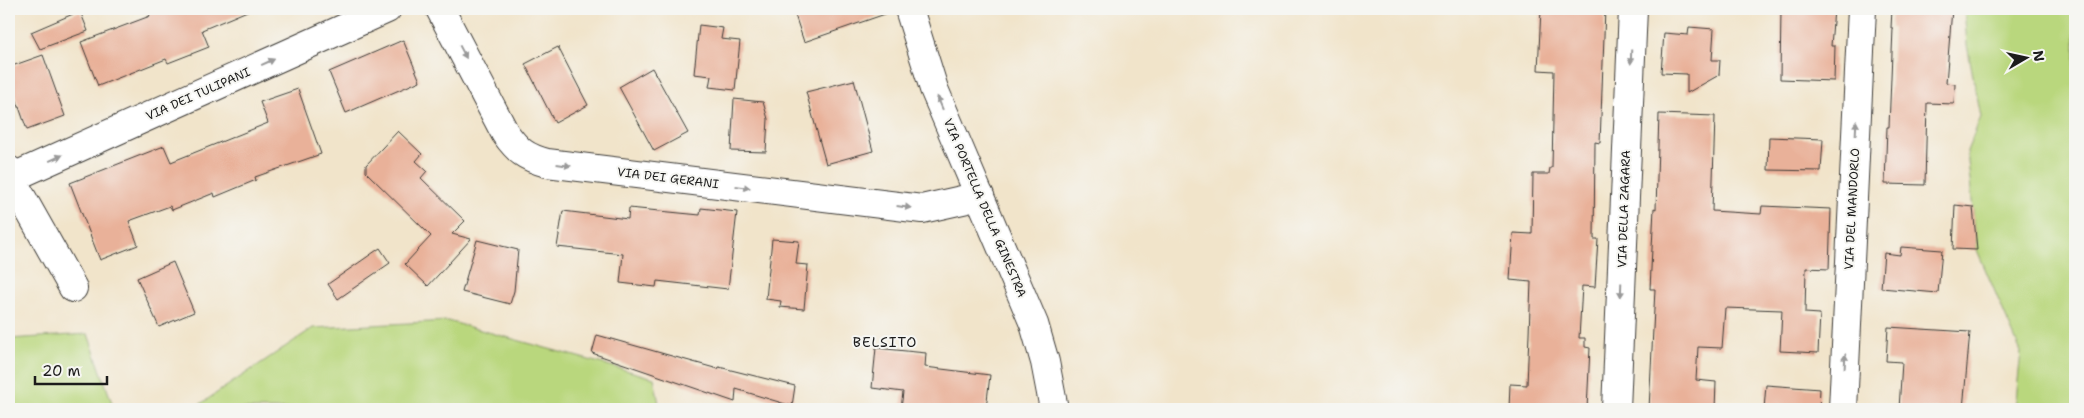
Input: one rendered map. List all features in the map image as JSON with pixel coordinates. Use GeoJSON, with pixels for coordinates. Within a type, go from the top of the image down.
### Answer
{"type":"FeatureCollection","features":[{"type":"Feature","properties":{"kind":"street","name":"VIA DEI TULIPANI"},"geometry":{"type":"LineString","coordinates":[[10,176],[387,9]]}},
{"type":"Feature","properties":{"kind":"street","name":"VIA DEI GERANI"},"geometry":{"type":"LineString","coordinates":[[440,9],[505,133],[517,150],[532,159],[547,163],[922,209],[980,196]]}},
{"type":"Feature","properties":{"kind":"street","name":"VIA PORTELLA DELLA GINESTRA"},"geometry":{"type":"LineString","coordinates":[[909,9],[934,89],[1034,324],[1045,362],[1054,409]]}},
{"type":"Feature","properties":{"kind":"street","name":"VIA DELLA ZAGARA"},"geometry":{"type":"LineString","coordinates":[[1616,409],[1633,9]]}},
{"type":"Feature","properties":{"kind":"street","name":"VIA DEL MANDORLO"},"geometry":{"type":"LineString","coordinates":[[1843,409],[1862,9]]}},
{"type":"Feature","properties":{"kind":"street"},"geometry":{"type":"LineString","coordinates":[[10,176],[73,288]]}},
{"type":"Feature","properties":{"kind":"green space"},"geometry":{"type":"Polygon","coordinates":[[[1964,9],[2075,9],[2075,409],[2015,409],[2021,352],[1977,250],[1967,151],[1981,117],[1967,45],[1964,9]]]}},
{"type":"Feature","properties":{"kind":"green space"},"geometry":{"type":"Polygon","coordinates":[[[448,321],[654,378],[660,409],[193,409],[313,328],[448,321]]]}},
{"type":"Feature","properties":{"kind":"green space"},"geometry":{"type":"Polygon","coordinates":[[[88,334],[114,409],[9,409],[9,339],[88,334]]]}},
{"type":"Feature","properties":{"kind":"building"},"geometry":{"type":"Polygon","coordinates":[[[147,9],[252,9],[202,30],[209,47],[168,63],[166,59],[98,86],[81,42],[150,16],[147,9]]]}},
{"type":"Feature","properties":{"kind":"building"},"geometry":{"type":"Polygon","coordinates":[[[793,9],[890,9],[891,12],[804,42],[793,9]]]}},
{"type":"Feature","properties":{"kind":"building"},"geometry":{"type":"Polygon","coordinates":[[[1541,9],[1605,9],[1600,143],[1595,142],[1594,239],[1598,239],[1595,287],[1582,286],[1579,338],[1585,338],[1585,347],[1590,348],[1587,409],[1509,409],[1510,384],[1527,385],[1531,282],[1510,280],[1513,233],[1532,234],[1533,174],[1549,174],[1550,168],[1552,168],[1554,71],[1538,70],[1541,9]]]}},
{"type":"Feature","properties":{"kind":"building"},"geometry":{"type":"Polygon","coordinates":[[[1781,9],[1834,9],[1831,46],[1835,46],[1834,81],[1780,79],[1781,9]]]}},
{"type":"Feature","properties":{"kind":"building"},"geometry":{"type":"Polygon","coordinates":[[[1892,9],[1952,9],[1946,83],[1955,84],[1954,104],[1927,103],[1925,185],[1885,184],[1893,28],[1891,28],[1892,9]]]}},
{"type":"Feature","properties":{"kind":"building"},"geometry":{"type":"Polygon","coordinates":[[[80,11],[88,31],[40,49],[31,32],[80,11]]]}},
{"type":"Feature","properties":{"kind":"building"},"geometry":{"type":"Polygon","coordinates":[[[699,25],[723,28],[721,39],[740,41],[735,90],[709,87],[711,76],[694,74],[699,25]]]}},
{"type":"Feature","properties":{"kind":"building"},"geometry":{"type":"Polygon","coordinates":[[[1689,27],[1714,29],[1712,60],[1720,60],[1719,75],[1687,93],[1687,74],[1661,73],[1664,33],[1688,35],[1689,27]]]}},
{"type":"Feature","properties":{"kind":"building"},"geometry":{"type":"Polygon","coordinates":[[[403,40],[420,81],[346,113],[329,72],[403,40]]]}},
{"type":"Feature","properties":{"kind":"building"},"geometry":{"type":"Polygon","coordinates":[[[558,47],[588,105],[555,123],[525,64],[558,47]]]}},
{"type":"Feature","properties":{"kind":"building"},"geometry":{"type":"Polygon","coordinates":[[[43,55],[65,116],[27,130],[9,78],[9,67],[43,55]]]}},
{"type":"Feature","properties":{"kind":"building"},"geometry":{"type":"Polygon","coordinates":[[[652,68],[688,133],[654,151],[619,87],[652,68]]]}},
{"type":"Feature","properties":{"kind":"building"},"geometry":{"type":"Polygon","coordinates":[[[854,80],[873,151],[826,164],[806,92],[854,80]]]}},
{"type":"Feature","properties":{"kind":"building"},"geometry":{"type":"Polygon","coordinates":[[[298,89],[321,154],[255,177],[256,180],[215,197],[214,193],[172,210],[170,206],[129,221],[138,245],[100,260],[70,183],[164,146],[171,162],[268,123],[260,102],[298,89]]]}},
{"type":"Feature","properties":{"kind":"building"},"geometry":{"type":"Polygon","coordinates":[[[734,99],[763,102],[768,119],[766,152],[731,151],[734,99]]]}},
{"type":"Feature","properties":{"kind":"building"},"geometry":{"type":"Polygon","coordinates":[[[1659,114],[1715,116],[1712,211],[1761,214],[1762,206],[1831,209],[1829,269],[1806,268],[1805,313],[1820,314],[1818,353],[1780,351],[1782,310],[1725,308],[1722,348],[1698,347],[1696,380],[1716,382],[1715,409],[1649,409],[1655,289],[1650,289],[1654,208],[1656,209],[1659,114]]]}},
{"type":"Feature","properties":{"kind":"building"},"geometry":{"type":"Polygon","coordinates":[[[398,131],[422,154],[416,161],[427,171],[421,178],[465,221],[452,234],[471,239],[428,286],[405,264],[431,236],[366,172],[366,165],[398,131]]]}},
{"type":"Feature","properties":{"kind":"building"},"geometry":{"type":"Polygon","coordinates":[[[1769,137],[1823,139],[1821,171],[1768,170],[1769,137]]]}},
{"type":"Feature","properties":{"kind":"building"},"geometry":{"type":"Polygon","coordinates":[[[1955,205],[1973,207],[1977,250],[1953,249],[1955,205]]]}},
{"type":"Feature","properties":{"kind":"building"},"geometry":{"type":"Polygon","coordinates":[[[629,208],[700,215],[701,208],[737,212],[728,289],[657,281],[656,287],[620,283],[623,254],[557,247],[563,211],[628,219],[629,208]]]}},
{"type":"Feature","properties":{"kind":"building"},"geometry":{"type":"Polygon","coordinates":[[[772,239],[799,241],[796,264],[808,265],[804,309],[780,307],[781,301],[766,299],[772,239]]]}},
{"type":"Feature","properties":{"kind":"building"},"geometry":{"type":"Polygon","coordinates":[[[477,240],[518,250],[514,291],[510,304],[462,292],[477,240]]]}},
{"type":"Feature","properties":{"kind":"building"},"geometry":{"type":"Polygon","coordinates":[[[1901,247],[1942,250],[1938,293],[1881,288],[1884,253],[1900,255],[1901,247]]]}},
{"type":"Feature","properties":{"kind":"building"},"geometry":{"type":"Polygon","coordinates":[[[380,248],[390,263],[338,299],[328,284],[380,248]]]}},
{"type":"Feature","properties":{"kind":"building"},"geometry":{"type":"Polygon","coordinates":[[[173,262],[194,312],[159,327],[137,278],[173,262]]]}},
{"type":"Feature","properties":{"kind":"building"},"geometry":{"type":"Polygon","coordinates":[[[1888,327],[1970,332],[1963,409],[1899,409],[1902,362],[1886,361],[1888,327]]]}},
{"type":"Feature","properties":{"kind":"building"},"geometry":{"type":"Polygon","coordinates":[[[597,335],[718,369],[719,367],[795,386],[792,406],[736,389],[735,402],[592,353],[597,335]]]}},
{"type":"Feature","properties":{"kind":"building"},"geometry":{"type":"Polygon","coordinates":[[[876,348],[926,353],[925,367],[990,375],[986,409],[901,409],[903,392],[872,388],[876,348]]]}},
{"type":"Feature","properties":{"kind":"building"},"geometry":{"type":"Polygon","coordinates":[[[1766,385],[1820,389],[1819,409],[1764,409],[1766,385]]]}},
{"type":"Feature","properties":{"kind":"district","name":"BELSITO"},"geometry":{"type":"Point","coordinates":[885,342]}}]}
